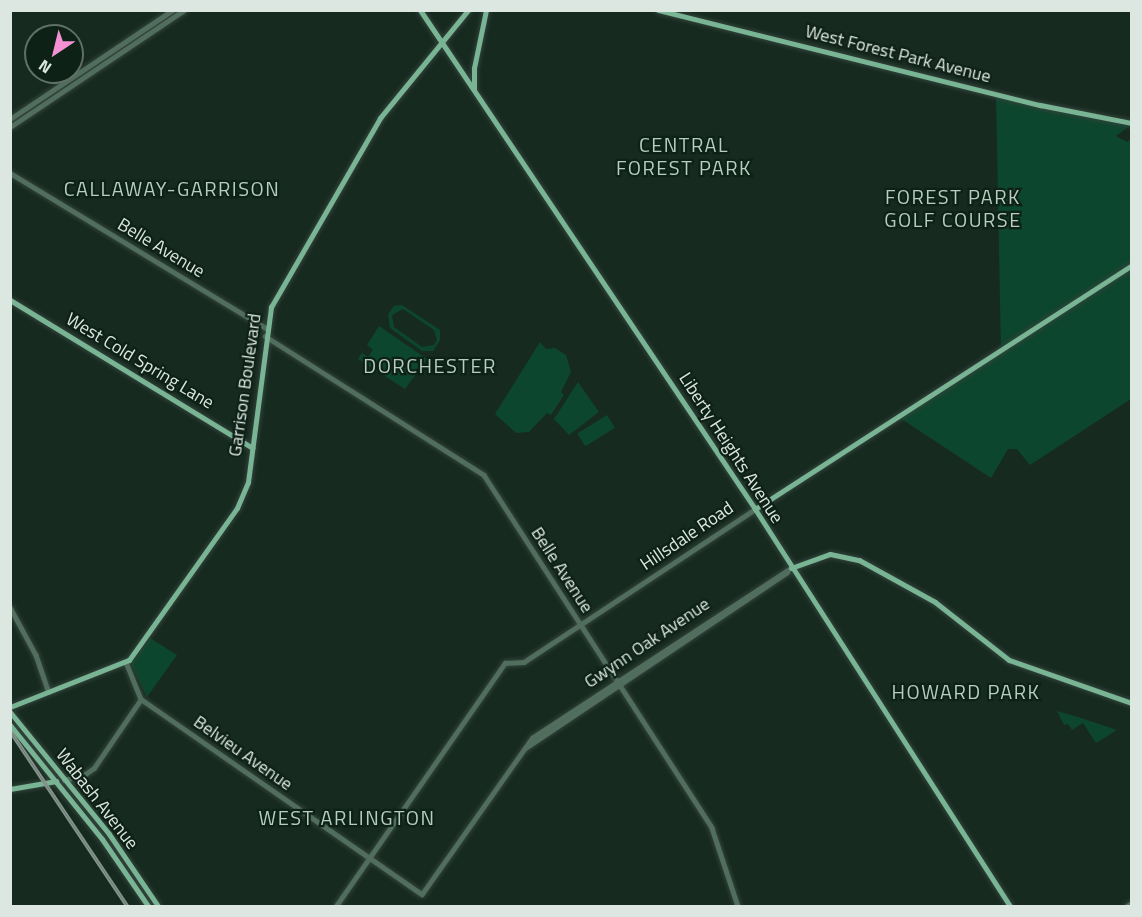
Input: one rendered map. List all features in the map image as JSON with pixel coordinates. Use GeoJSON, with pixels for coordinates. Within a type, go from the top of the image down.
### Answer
{"type":"FeatureCollection","features":[{"type":"Feature","properties":{"kind":"main road","name":"Liberty Heights Avenue"},"geometry":{"type":"LineString","coordinates":[[420,10],[754,509],[1010,906]]}},
{"type":"Feature","properties":{"kind":"main road","name":"Garrison Boulevard"},"geometry":{"type":"LineString","coordinates":[[126,662],[243,498],[252,448],[266,328],[277,296],[380,118],[468,10]]}},
{"type":"Feature","properties":{"kind":"main road"},"geometry":{"type":"LineString","coordinates":[[474,89],[473,72],[486,10]]}},
{"type":"Feature","properties":{"kind":"main road","name":"West Forest Park Avenue"},"geometry":{"type":"LineString","coordinates":[[658,10],[1040,105],[1131,123]]}},
{"type":"Feature","properties":{"kind":"main road","name":"Hillsdale Road"},"geometry":{"type":"LineString","coordinates":[[754,509],[1131,265]]}},
{"type":"Feature","properties":{"kind":"main road","name":"West Cold Spring Lane"},"geometry":{"type":"LineString","coordinates":[[10,300],[252,448]]}},
{"type":"Feature","properties":{"kind":"main road","name":"Gwynn Oak Avenue"},"geometry":{"type":"LineString","coordinates":[[791,568],[830,554],[859,560],[935,602],[1010,660],[1131,703]]}},
{"type":"Feature","properties":{"kind":"main road"},"geometry":{"type":"LineString","coordinates":[[10,707],[126,662]]}},
{"type":"Feature","properties":{"kind":"main road","name":"Wabash Avenue"},"geometry":{"type":"LineString","coordinates":[[10,712],[122,852],[158,906]]}},
{"type":"Feature","properties":{"kind":"main road","name":"Wabash Avenue"},"geometry":{"type":"LineString","coordinates":[[10,725],[117,860],[148,906]]}},
{"type":"Feature","properties":{"kind":"main road"},"geometry":{"type":"LineString","coordinates":[[10,789],[64,780]]}},
{"type":"Feature","properties":{"kind":"main road"},"geometry":{"type":"LineString","coordinates":[[117,860],[122,852]]}},
{"type":"Feature","properties":{"kind":"street"},"geometry":{"type":"LineString","coordinates":[[10,119],[173,10]]}},
{"type":"Feature","properties":{"kind":"street"},"geometry":{"type":"LineString","coordinates":[[10,127],[184,10]]}},
{"type":"Feature","properties":{"kind":"street","name":"Belle Avenue"},"geometry":{"type":"LineString","coordinates":[[10,173],[266,328]]}},
{"type":"Feature","properties":{"kind":"street","name":"Belle Avenue"},"geometry":{"type":"LineString","coordinates":[[265,336],[484,475],[712,828],[738,906]]}},
{"type":"Feature","properties":{"kind":"street","name":"Hillsdale Road"},"geometry":{"type":"LineString","coordinates":[[336,906],[505,663],[524,662],[754,509]]}},
{"type":"Feature","properties":{"kind":"street","name":"Gwynn Oak Avenue"},"geometry":{"type":"LineString","coordinates":[[422,894],[532,738],[791,568]]}},
{"type":"Feature","properties":{"kind":"street"},"geometry":{"type":"LineString","coordinates":[[10,607],[36,655],[49,692]]}},
{"type":"Feature","properties":{"kind":"street"},"geometry":{"type":"LineString","coordinates":[[64,780],[91,771],[141,699],[126,662]]}},
{"type":"Feature","properties":{"kind":"street","name":"Belvieu Avenue"},"geometry":{"type":"LineString","coordinates":[[141,699],[422,894]]}},
{"type":"Feature","properties":{"kind":"street"},"geometry":{"type":"LineString","coordinates":[[1127,906],[1131,903]]}},
{"type":"Feature","properties":{"kind":"green space","name":"FOREST PARK GOLF COURSE"},"geometry":{"type":"Polygon","coordinates":[[[996,96],[1131,125],[1116,136],[1127,142],[1131,139],[1131,399],[1030,465],[1017,449],[1008,449],[991,478],[900,418],[1001,352],[996,96]]]}},
{"type":"Feature","properties":{"kind":"green space"},"geometry":{"type":"Polygon","coordinates":[[[402,305],[440,330],[440,340],[433,351],[422,351],[390,328],[388,314],[394,306],[402,305]],[[403,309],[392,315],[394,327],[422,347],[434,345],[437,340],[434,330],[403,309]]]}},
{"type":"Feature","properties":{"kind":"green space"},"geometry":{"type":"Polygon","coordinates":[[[379,326],[427,359],[405,389],[358,359],[362,353],[368,357],[373,350],[367,345],[379,326]]]}},
{"type":"Feature","properties":{"kind":"green space"},"geometry":{"type":"Polygon","coordinates":[[[540,342],[546,349],[555,348],[566,355],[571,372],[561,392],[564,395],[551,415],[547,413],[529,432],[516,433],[495,414],[540,342]]]}},
{"type":"Feature","properties":{"kind":"green space"},"geometry":{"type":"Polygon","coordinates":[[[578,382],[599,412],[569,435],[554,419],[578,382]]]}},
{"type":"Feature","properties":{"kind":"green space"},"geometry":{"type":"Polygon","coordinates":[[[607,415],[615,428],[585,446],[577,434],[607,415]]]}},
{"type":"Feature","properties":{"kind":"green space"},"geometry":{"type":"Polygon","coordinates":[[[150,638],[177,655],[147,697],[131,664],[150,638]]]}},
{"type":"Feature","properties":{"kind":"green space"},"geometry":{"type":"Polygon","coordinates":[[[1057,711],[1117,730],[1096,743],[1083,723],[1072,730],[1068,724],[1064,725],[1057,711]]]}},
{"type":"Feature","properties":{"kind":"railway"},"geometry":{"type":"LineString","coordinates":[[10,731],[127,906]]}},
{"type":"Feature","properties":{"kind":"district","name":"CENTRAL FOREST PARK"},"geometry":{"type":"Point","coordinates":[684,156]}},
{"type":"Feature","properties":{"kind":"district","name":"CALLAWAY-GARRISON"},"geometry":{"type":"Point","coordinates":[172,188]}},
{"type":"Feature","properties":{"kind":"district","name":"FOREST PARK GOLF COURSE"},"geometry":{"type":"Point","coordinates":[953,208]}},
{"type":"Feature","properties":{"kind":"district","name":"DORCHESTER"},"geometry":{"type":"Point","coordinates":[430,365]}},
{"type":"Feature","properties":{"kind":"district","name":"HOWARD PARK"},"geometry":{"type":"Point","coordinates":[966,691]}},
{"type":"Feature","properties":{"kind":"district","name":"WEST ARLINGTON"},"geometry":{"type":"Point","coordinates":[347,817]}}]}
